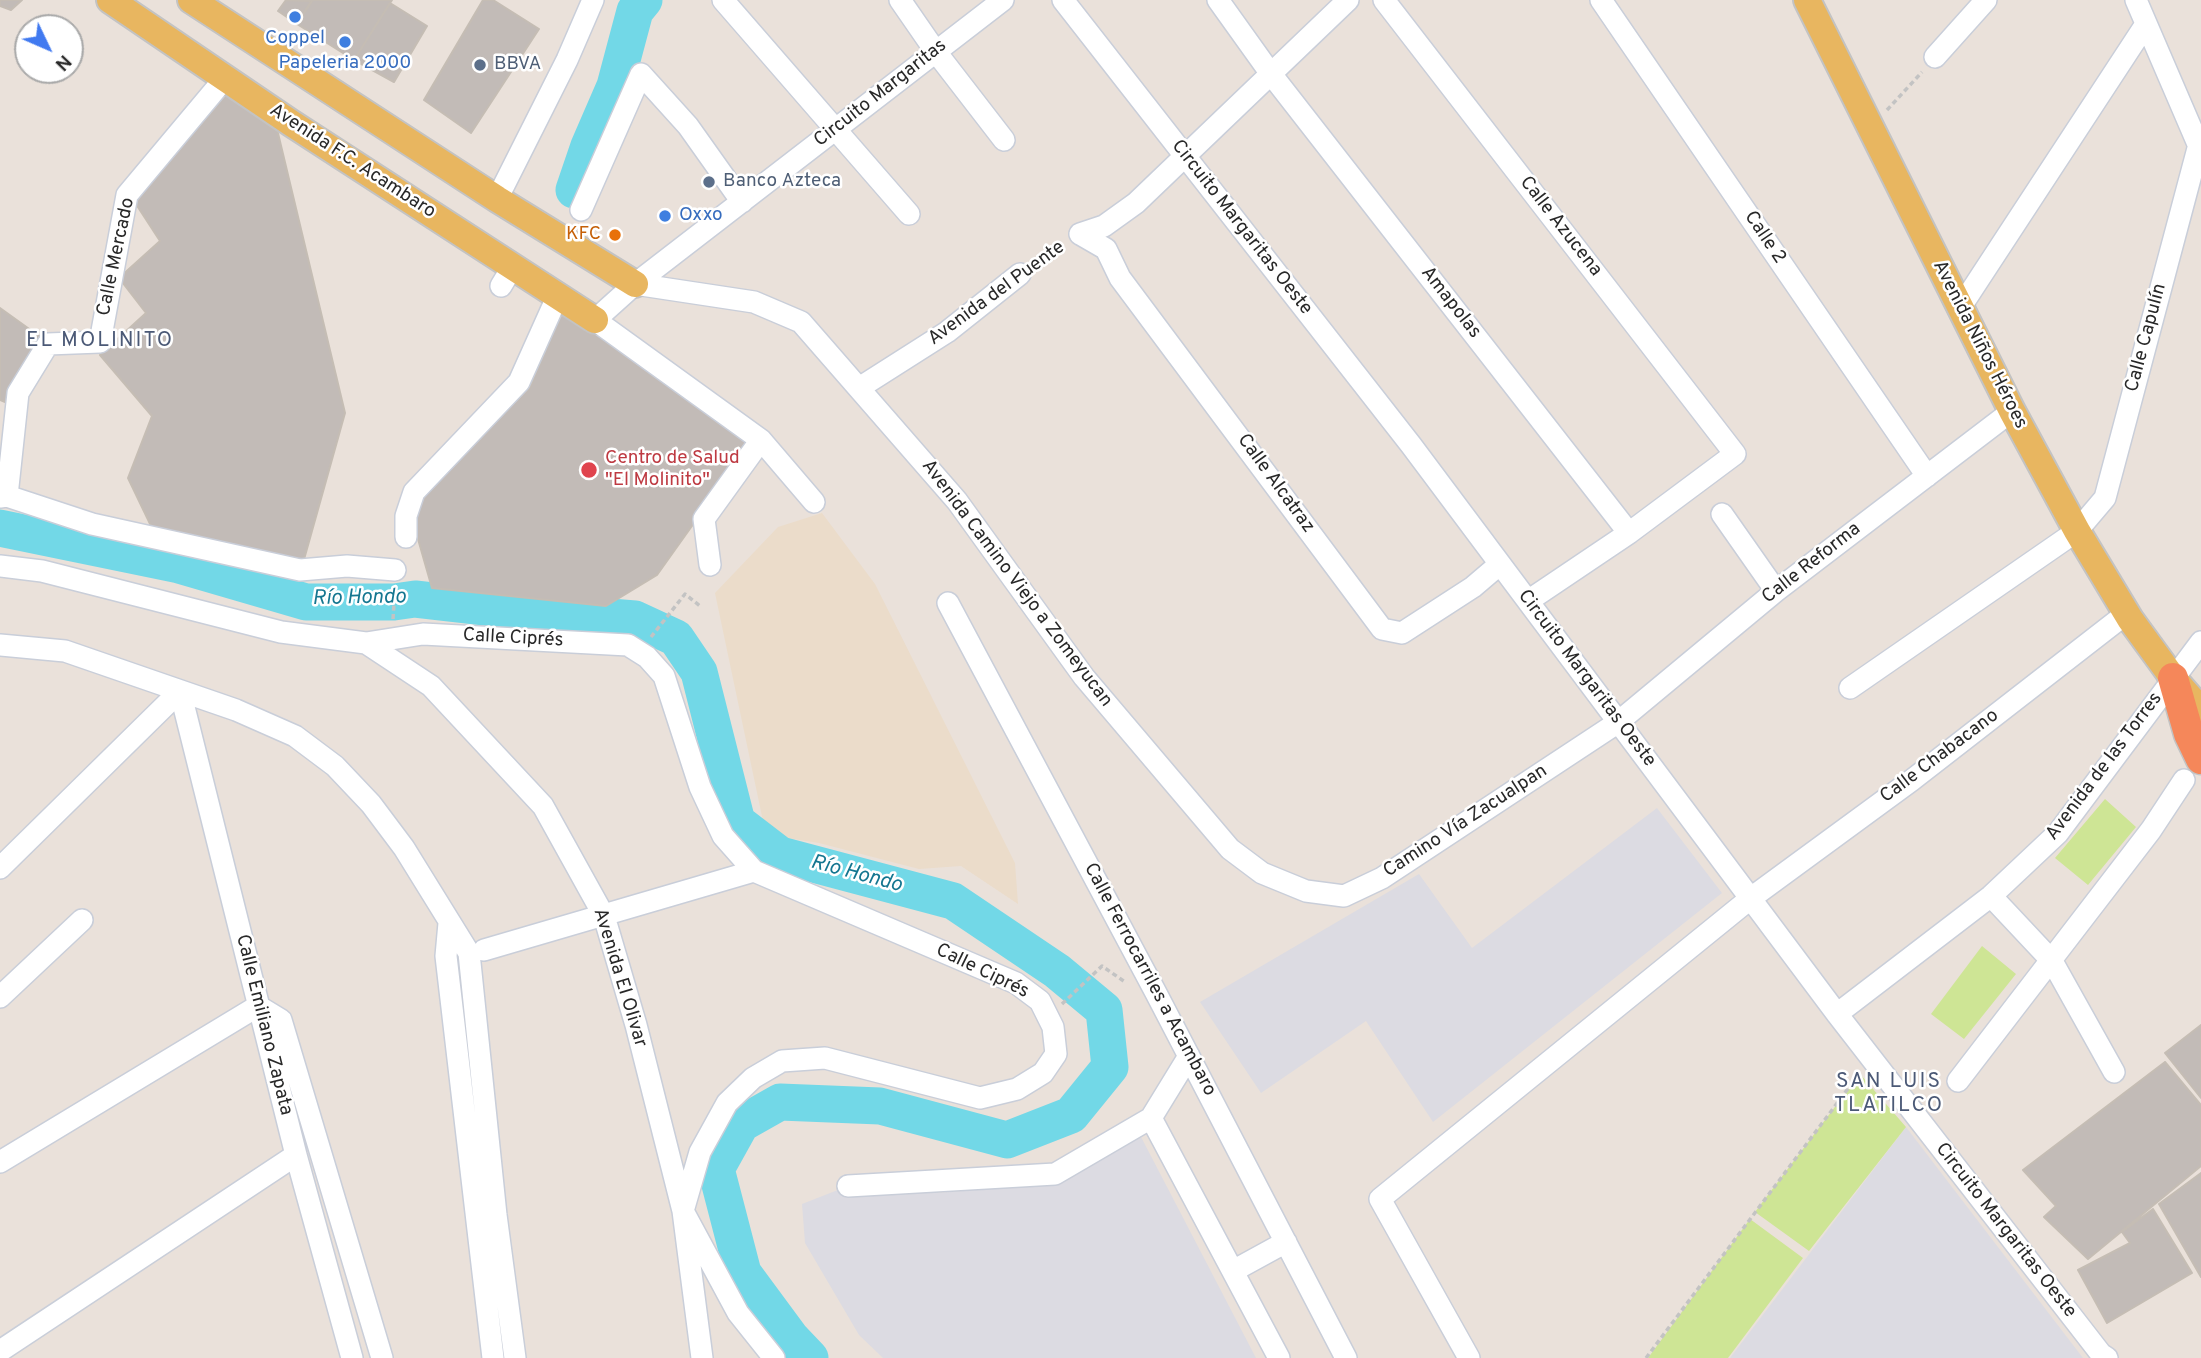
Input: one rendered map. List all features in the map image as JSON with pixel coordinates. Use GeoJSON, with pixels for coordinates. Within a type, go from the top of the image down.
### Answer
{"type":"FeatureCollection","features":[{"type":"Feature","properties":{"kind":"highway"},"geometry":{"type":"LineString","coordinates":[[2173,678],[2189,734],[2193,770]]}},
{"type":"Feature","properties":{"kind":"main road","name":"Avenida F.C. Acambaro"},"geometry":{"type":"LineString","coordinates":[[110,0],[507,276],[558,295],[595,320]]}},
{"type":"Feature","properties":{"kind":"main road","name":"Avenida Niños Héroes"},"geometry":{"type":"LineString","coordinates":[[1807,0],[2012,411],[2077,531],[2127,613],[2173,678],[2201,710]]}},
{"type":"Feature","properties":{"kind":"main road"},"geometry":{"type":"LineString","coordinates":[[207,4],[497,199],[635,284]]}},
{"type":"Feature","properties":{"kind":"street"},"geometry":{"type":"LineString","coordinates":[[497,199],[567,60],[593,0]]}},
{"type":"Feature","properties":{"kind":"street"},"geometry":{"type":"LineString","coordinates":[[723,0],[909,215]]}},
{"type":"Feature","properties":{"kind":"street"},"geometry":{"type":"LineString","coordinates":[[900,0],[936,52],[1004,140]]}},
{"type":"Feature","properties":{"kind":"street","name":"Circuito Margaritas"},"geometry":{"type":"LineString","coordinates":[[595,320],[635,284],[1003,0]]}},
{"type":"Feature","properties":{"kind":"street","name":"Circuito Margaritas Oeste"},"geometry":{"type":"LineString","coordinates":[[1063,0],[1411,445],[1528,601],[1746,902],[1837,1014],[2101,1354],[2107,1358]]}},
{"type":"Feature","properties":{"kind":"street","name":"Amapolas"},"geometry":{"type":"LineString","coordinates":[[1218,0],[1271,74],[1629,533]]}},
{"type":"Feature","properties":{"kind":"street","name":"Avenida del Puente"},"geometry":{"type":"LineString","coordinates":[[1080,234],[1104,226],[1136,203],[1348,0]]}},
{"type":"Feature","properties":{"kind":"street","name":"Calle Azucena"},"geometry":{"type":"LineString","coordinates":[[1384,0],[1735,454],[1629,533]]}},
{"type":"Feature","properties":{"kind":"street","name":"Calle 2"},"geometry":{"type":"LineString","coordinates":[[1601,0],[1927,476]]}},
{"type":"Feature","properties":{"kind":"street"},"geometry":{"type":"LineString","coordinates":[[1935,57],[1986,0]]}},
{"type":"Feature","properties":{"kind":"street"},"geometry":{"type":"LineString","coordinates":[[2136,0],[2200,145]]}},
{"type":"Feature","properties":{"kind":"street"},"geometry":{"type":"LineString","coordinates":[[1960,308],[2146,24]]}},
{"type":"Feature","properties":{"kind":"street"},"geometry":{"type":"LineString","coordinates":[[581,210],[641,74],[688,127],[742,202]]}},
{"type":"Feature","properties":{"kind":"street","name":"Calle Mercado"},"geometry":{"type":"LineString","coordinates":[[3,497],[18,393],[48,344],[100,342],[127,195],[225,78]]}},
{"type":"Feature","properties":{"kind":"street","name":"Calle Capulín"},"geometry":{"type":"LineString","coordinates":[[1850,688],[2077,531],[2105,498],[2200,145]]}},
{"type":"Feature","properties":{"kind":"street","name":"Calle Alcatraz"},"geometry":{"type":"LineString","coordinates":[[1080,234],[1106,249],[1120,278],[1382,629],[1402,633],[1473,587],[1500,564]]}},
{"type":"Feature","properties":{"kind":"street","name":"Avenida del Puente"},"geometry":{"type":"LineString","coordinates":[[859,388],[947,332],[1020,274]]}},
{"type":"Feature","properties":{"kind":"street","name":"Avenida Camino Viejo a Zomeyucan"},"geometry":{"type":"LineString","coordinates":[[635,284],[754,302],[801,322],[957,501],[1084,677],[1230,849],[1262,873],[1306,891]]}},
{"type":"Feature","properties":{"kind":"street"},"geometry":{"type":"LineString","coordinates":[[406,537],[406,516],[414,492],[519,382],[558,295]]}},
{"type":"Feature","properties":{"kind":"street"},"geometry":{"type":"LineString","coordinates":[[595,320],[761,440],[814,502]]}},
{"type":"Feature","properties":{"kind":"street","name":"Calle Reforma"},"geometry":{"type":"LineString","coordinates":[[1617,723],[1776,591],[2012,411]]}},
{"type":"Feature","properties":{"kind":"street"},"geometry":{"type":"LineString","coordinates":[[710,565],[704,519],[761,440]]}},
{"type":"Feature","properties":{"kind":"street"},"geometry":{"type":"LineString","coordinates":[[3,497],[92,524],[300,570],[347,566],[395,573]]}},
{"type":"Feature","properties":{"kind":"street"},"geometry":{"type":"LineString","coordinates":[[1722,514],[1776,591]]}},
{"type":"Feature","properties":{"kind":"street"},"geometry":{"type":"LineString","coordinates":[[1528,601],[1629,533]]}},
{"type":"Feature","properties":{"kind":"street"},"geometry":{"type":"LineString","coordinates":[[0,566],[42,571],[281,632],[366,643]]}},
{"type":"Feature","properties":{"kind":"street","name":"Calle Ferrocarriles a Acambaro"},"geometry":{"type":"LineString","coordinates":[[948,603],[1346,1358]]}},
{"type":"Feature","properties":{"kind":"street","name":"Calle Chabacano"},"geometry":{"type":"LineString","coordinates":[[1469,1358],[1380,1199],[1746,902],[1912,780],[2127,613]]}},
{"type":"Feature","properties":{"kind":"street","name":"Calle Ciprés"},"geometry":{"type":"LineString","coordinates":[[366,643],[424,634],[628,645],[647,657],[664,676],[700,787],[723,836],[754,871],[1016,984],[1040,1001],[1053,1027],[1056,1054],[1043,1073],[1017,1089],[980,1098],[825,1058],[782,1061],[752,1079],[727,1103],[700,1152],[683,1211]]}},
{"type":"Feature","properties":{"kind":"street","name":"Avenida de las Torres"},"geometry":{"type":"LineString","coordinates":[[1837,1014],[1991,896],[2058,833],[2201,642]]}},
{"type":"Feature","properties":{"kind":"street","name":"Avenida El Olivar"},"geometry":{"type":"LineString","coordinates":[[366,643],[431,686],[543,806],[604,916],[683,1211],[702,1358]]}},
{"type":"Feature","properties":{"kind":"street"},"geometry":{"type":"LineString","coordinates":[[0,645],[65,651],[236,710],[295,736],[335,766],[371,804],[404,848],[469,953],[496,1215],[515,1358]]}},
{"type":"Feature","properties":{"kind":"street"},"geometry":{"type":"LineString","coordinates":[[0,868],[180,691]]}},
{"type":"Feature","properties":{"kind":"street","name":"Calle Emiliano Zapata"},"geometry":{"type":"LineString","coordinates":[[180,691],[296,1156],[352,1358]]}},
{"type":"Feature","properties":{"kind":"street","name":"Camino Vía Zacualpan"},"geometry":{"type":"LineString","coordinates":[[1306,891],[1344,896],[1382,878],[1617,723]]}},
{"type":"Feature","properties":{"kind":"street"},"geometry":{"type":"LineString","coordinates":[[1958,1081],[2151,830],[2193,770]]}},
{"type":"Feature","properties":{"kind":"street"},"geometry":{"type":"LineString","coordinates":[[484,950],[754,871]]}},
{"type":"Feature","properties":{"kind":"street"},"geometry":{"type":"LineString","coordinates":[[1991,896],[2052,961],[2114,1072]]}},
{"type":"Feature","properties":{"kind":"street"},"geometry":{"type":"LineString","coordinates":[[0,997],[82,920]]}},
{"type":"Feature","properties":{"kind":"street"},"geometry":{"type":"LineString","coordinates":[[449,923],[446,956],[493,1358]]}},
{"type":"Feature","properties":{"kind":"street"},"geometry":{"type":"LineString","coordinates":[[0,1162],[258,1006],[281,1020],[382,1358]]}},
{"type":"Feature","properties":{"kind":"street"},"geometry":{"type":"LineString","coordinates":[[848,1186],[1055,1174],[1152,1118],[1189,1056]]}},
{"type":"Feature","properties":{"kind":"street"},"geometry":{"type":"LineString","coordinates":[[1152,1118],[1279,1358]]}},
{"type":"Feature","properties":{"kind":"street"},"geometry":{"type":"LineString","coordinates":[[5,1347],[296,1156]]}},
{"type":"Feature","properties":{"kind":"street"},"geometry":{"type":"LineString","coordinates":[[683,1211],[738,1312],[774,1358]]}},
{"type":"Feature","properties":{"kind":"street"},"geometry":{"type":"LineString","coordinates":[[1233,1271],[1286,1242]]}},
{"type":"Feature","properties":{"kind":"path"},"geometry":{"type":"LineString","coordinates":[[1870,129],[1935,57]]}},
{"type":"Feature","properties":{"kind":"path","name":"Avenida del Puente"},"geometry":{"type":"LineString","coordinates":[[1020,274],[1080,234]]}},
{"type":"Feature","properties":{"kind":"path"},"geometry":{"type":"LineString","coordinates":[[393,624],[395,573]]}},
{"type":"Feature","properties":{"kind":"path"},"geometry":{"type":"LineString","coordinates":[[651,637],[685,594],[700,606]]}},
{"type":"Feature","properties":{"kind":"path"},"geometry":{"type":"LineString","coordinates":[[1069,999],[1102,966]]}},
{"type":"Feature","properties":{"kind":"path"},"geometry":{"type":"LineString","coordinates":[[1646,1358],[1871,1059]]}},
{"type":"Feature","properties":{"kind":"shaded area"},"geometry":{"type":"Polygon","coordinates":[[[822,513],[875,584],[1015,863],[1018,904],[961,866],[919,869],[819,843],[787,838],[763,821],[715,593],[778,527],[822,513]]]}},
{"type":"Feature","properties":{"kind":"shaded area"},"geometry":{"type":"Polygon","coordinates":[[[1657,808],[1722,893],[1433,1122],[1366,1021],[1261,1093],[1200,1002],[1419,874],[1472,948],[1657,808]]]}},
{"type":"Feature","properties":{"kind":"shaded area"},"geometry":{"type":"Polygon","coordinates":[[[1906,1127],[2083,1358],[1730,1358],[1906,1127]]]}},
{"type":"Feature","properties":{"kind":"shaded area"},"geometry":{"type":"Polygon","coordinates":[[[1140,1135],[1256,1358],[883,1358],[859,1335],[805,1243],[802,1204],[848,1186],[937,1193],[1051,1184],[1140,1135]]]}},
{"type":"Feature","properties":{"kind":"green space"},"geometry":{"type":"Polygon","coordinates":[[[2105,799],[2136,827],[2088,885],[2055,858],[2105,799]]]}},
{"type":"Feature","properties":{"kind":"green space"},"geometry":{"type":"Polygon","coordinates":[[[1982,946],[2016,974],[1964,1039],[1931,1014],[1982,946]]]}},
{"type":"Feature","properties":{"kind":"green space"},"geometry":{"type":"Polygon","coordinates":[[[1860,1074],[1906,1127],[1809,1251],[1755,1212],[1860,1074]]]}},
{"type":"Feature","properties":{"kind":"green space"},"geometry":{"type":"Polygon","coordinates":[[[1750,1219],[1803,1258],[1728,1358],[1648,1358],[1750,1219]]]}},
{"type":"Feature","properties":{"kind":"building"},"geometry":{"type":"Polygon","coordinates":[[[0,0],[22,0],[11,10],[0,6],[0,0]]]}},
{"type":"Feature","properties":{"kind":"building","name":"Coppel"},"geometry":{"type":"Polygon","coordinates":[[[286,0],[312,1],[297,24],[278,11],[286,0]]]}},
{"type":"Feature","properties":{"kind":"building","name":"Papeleria 2000"},"geometry":{"type":"Polygon","coordinates":[[[312,0],[392,0],[354,60],[297,24],[312,0]]]}},
{"type":"Feature","properties":{"kind":"building","name":"BBVA"},"geometry":{"type":"Polygon","coordinates":[[[483,0],[493,0],[539,29],[471,133],[424,100],[483,0]]]}},
{"type":"Feature","properties":{"kind":"building"},"geometry":{"type":"Polygon","coordinates":[[[390,3],[427,26],[394,82],[354,60],[390,3]]]}},
{"type":"Feature","properties":{"kind":"building"},"geometry":{"type":"Polygon","coordinates":[[[229,91],[277,129],[345,413],[303,563],[152,528],[128,478],[152,416],[100,355],[146,313],[119,278],[160,241],[134,201],[229,91]]]}},
{"type":"Feature","properties":{"kind":"building","name":"Centro de Salud \"El Molinito\""},"geometry":{"type":"Polygon","coordinates":[[[563,307],[751,443],[657,575],[606,606],[432,588],[412,518],[418,497],[530,387],[563,307]]]}},
{"type":"Feature","properties":{"kind":"building"},"geometry":{"type":"Polygon","coordinates":[[[0,308],[39,336],[5,402],[0,400],[0,308]]]}},
{"type":"Feature","properties":{"kind":"building"},"geometry":{"type":"Polygon","coordinates":[[[2201,1025],[2201,1098],[2165,1053],[2201,1025]]]}},
{"type":"Feature","properties":{"kind":"building"},"geometry":{"type":"Polygon","coordinates":[[[2165,1062],[2201,1105],[2201,1166],[2088,1259],[2044,1217],[2056,1206],[2023,1170],[2165,1062]]]}},
{"type":"Feature","properties":{"kind":"building"},"geometry":{"type":"Polygon","coordinates":[[[2201,1173],[2201,1277],[2159,1204],[2201,1173]]]}},
{"type":"Feature","properties":{"kind":"building"},"geometry":{"type":"Polygon","coordinates":[[[2153,1209],[2192,1273],[2107,1323],[2078,1270],[2130,1243],[2122,1232],[2153,1209]]]}},
{"type":"Feature","properties":{"kind":"waterway"},"geometry":{"type":"LineString","coordinates":[[574,190],[589,146],[615,86],[635,11],[644,0]]}},
{"type":"Feature","properties":{"kind":"waterway","name":"Río Hondo"},"geometry":{"type":"LineString","coordinates":[[0,528],[179,565],[306,602],[394,602],[415,599],[635,619],[676,638],[699,672],[737,822],[780,855],[953,901],[1057,971],[1104,1010],[1110,1067],[1071,1115],[1007,1140],[880,1106],[780,1102],[741,1124],[716,1169],[743,1273],[791,1338],[810,1358]]}},
{"type":"Feature","properties":{"kind":"place","name":"Coppel"},"geometry":{"type":"Point","coordinates":[295,17]}},
{"type":"Feature","properties":{"kind":"place","name":"Papeleria 2000"},"geometry":{"type":"Point","coordinates":[345,42]}},
{"type":"Feature","properties":{"kind":"place","name":"BBVA"},"geometry":{"type":"Point","coordinates":[480,65]}},
{"type":"Feature","properties":{"kind":"place","name":"Banco Azteca"},"geometry":{"type":"Point","coordinates":[709,182]}},
{"type":"Feature","properties":{"kind":"place","name":"Oxxo"},"geometry":{"type":"Point","coordinates":[665,216]}},
{"type":"Feature","properties":{"kind":"place","name":"KFC"},"geometry":{"type":"Point","coordinates":[615,235]}},
{"type":"Feature","properties":{"kind":"place","name":"Centro de Salud \"El Molinito\""},"geometry":{"type":"Point","coordinates":[589,470]}},
{"type":"Feature","properties":{"kind":"district","name":"EL MOLINITO"},"geometry":{"type":"Point","coordinates":[100,342]}},
{"type":"Feature","properties":{"kind":"district","name":"SAN LUIS TLATILCO"},"geometry":{"type":"Point","coordinates":[1889,1095]}}]}
